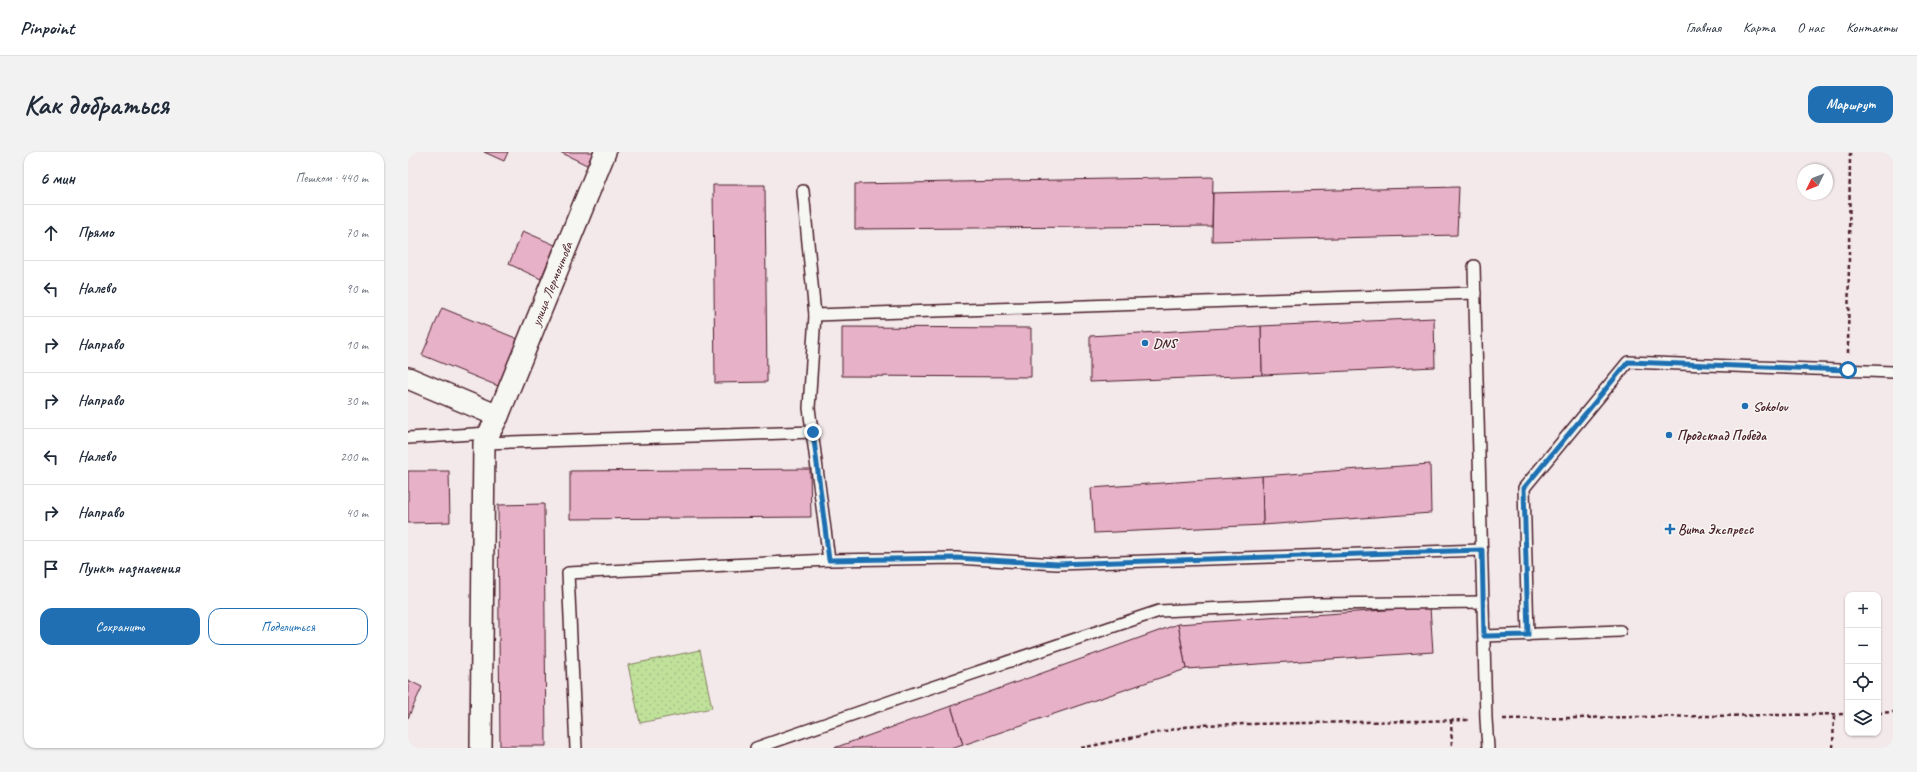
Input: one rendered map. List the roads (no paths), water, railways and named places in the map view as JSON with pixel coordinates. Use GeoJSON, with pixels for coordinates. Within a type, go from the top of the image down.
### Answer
{"type":"FeatureCollection","features":[{"type":"Feature","properties":{"kind":"street","name":"улица Лермонтова"},"geometry":{"type":"LineString","coordinates":[[490,431],[605,152]]}},
{"type":"Feature","properties":{"kind":"street"},"geometry":{"type":"LineString","coordinates":[[408,378],[490,431],[481,748]]}},
{"type":"Feature","properties":{"kind":"lane"},"geometry":{"type":"LineString","coordinates":[[803,191],[815,315],[809,408],[829,560]]}},
{"type":"Feature","properties":{"kind":"lane"},"geometry":{"type":"LineString","coordinates":[[1474,266],[1488,748]]}},
{"type":"Feature","properties":{"kind":"lane"},"geometry":{"type":"LineString","coordinates":[[815,315],[1475,293]]}},
{"type":"Feature","properties":{"kind":"lane"},"geometry":{"type":"LineString","coordinates":[[1528,635],[1524,488],[1628,362],[1893,372]]}},
{"type":"Feature","properties":{"kind":"lane"},"geometry":{"type":"LineString","coordinates":[[408,438],[490,431],[813,432]]}},
{"type":"Feature","properties":{"kind":"lane"},"geometry":{"type":"LineString","coordinates":[[576,748],[568,572],[829,560],[956,558],[1057,564],[1482,550]]}},
{"type":"Feature","properties":{"kind":"lane"},"geometry":{"type":"LineString","coordinates":[[756,748],[1159,611],[1317,604],[1483,602]]}},
{"type":"Feature","properties":{"kind":"lane"},"geometry":{"type":"LineString","coordinates":[[1484,636],[1620,631]]}},
{"type":"Feature","properties":{"kind":"place","name":"DNS"},"geometry":{"type":"Point","coordinates":[1145,343]}},
{"type":"Feature","properties":{"kind":"place","name":"Sokolov"},"geometry":{"type":"Point","coordinates":[1745,406]}},
{"type":"Feature","properties":{"kind":"place","name":"Продсклад Победа"},"geometry":{"type":"Point","coordinates":[1669,435]}},
{"type":"Feature","properties":{"kind":"place","name":"Вита Экспресс"},"geometry":{"type":"Point","coordinates":[1670,529]}}]}
